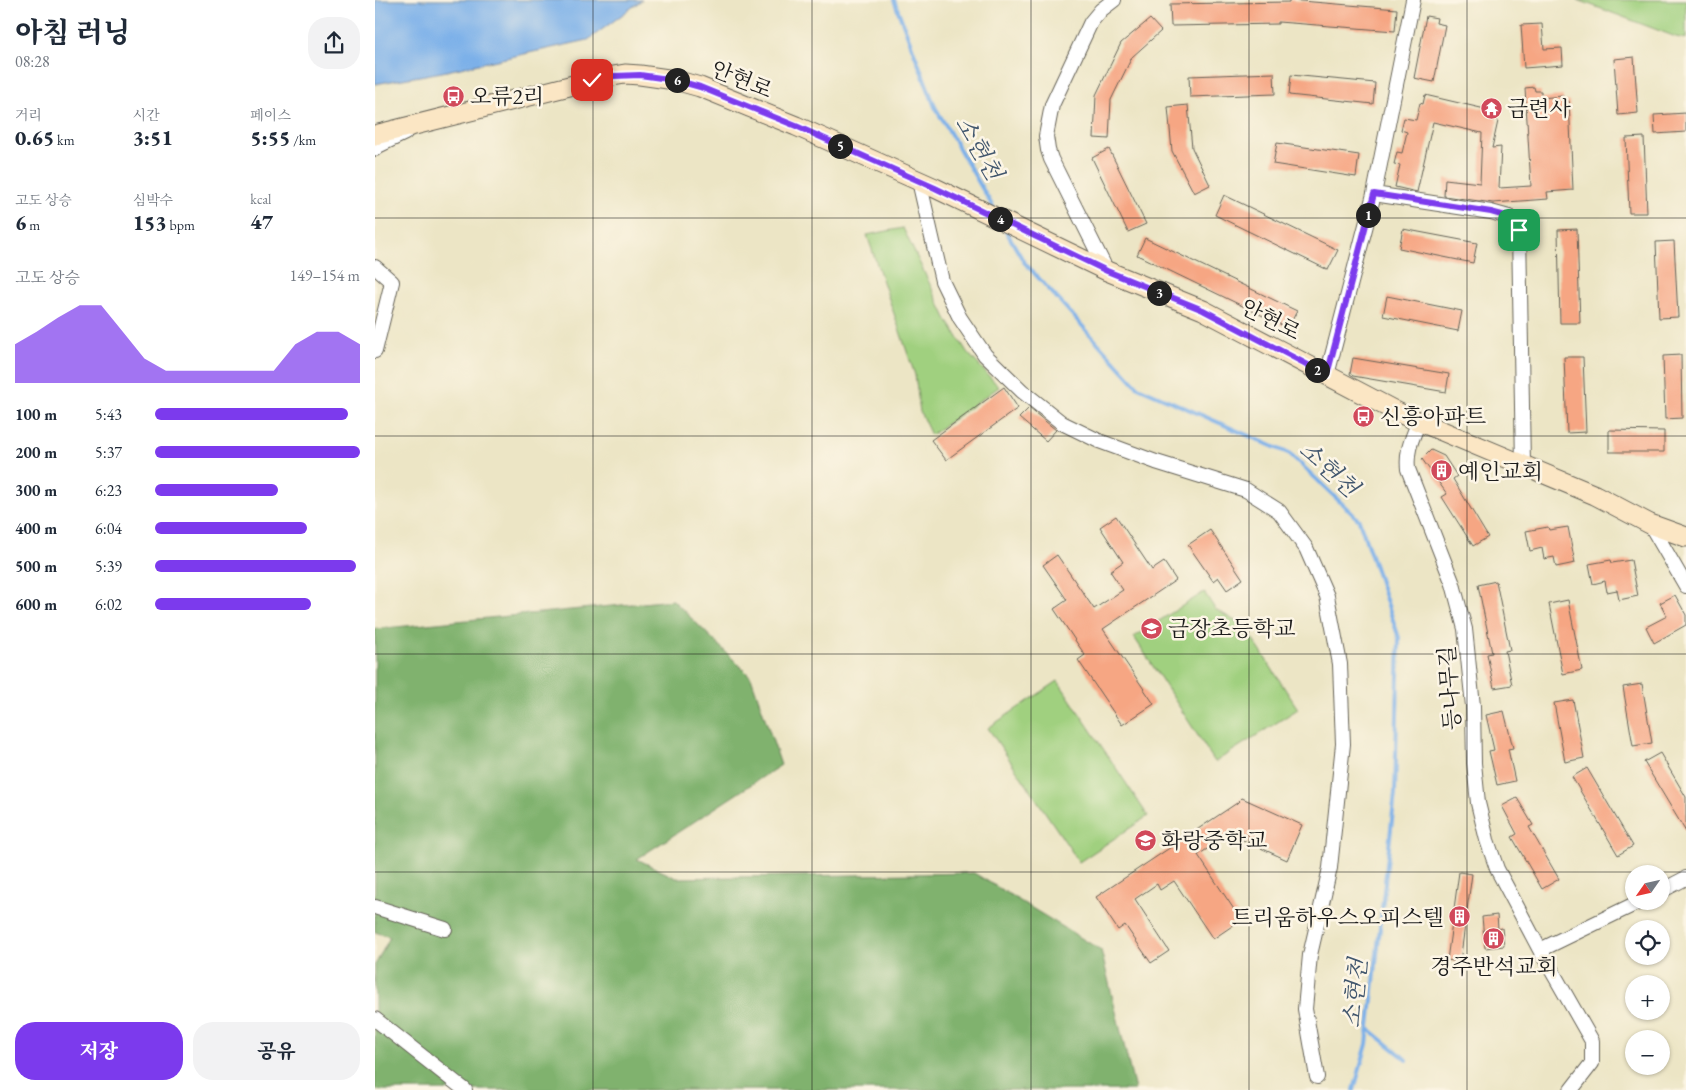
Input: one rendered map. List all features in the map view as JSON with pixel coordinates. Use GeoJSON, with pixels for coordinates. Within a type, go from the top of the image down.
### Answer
{"type":"FeatureCollection","features":[{"type":"Feature","properties":{"kind":"street"},"geometry":{"type":"LineString","coordinates":[[1107,271],[1051,159],[1046,136],[1052,105],[1091,22],[1101,10],[1114,0]]}},
{"type":"Feature","properties":{"kind":"street"},"geometry":{"type":"LineString","coordinates":[[1327,375],[1374,194],[1413,0]]}},
{"type":"Feature","properties":{"kind":"street","name":"안현로"},"geometry":{"type":"LineString","coordinates":[[375,135],[601,78],[625,74],[656,76],[700,87],[796,126],[927,184],[1107,271],[1203,310],[1373,400],[1595,495],[1650,524],[1686,537]]}},
{"type":"Feature","properties":{"kind":"street"},"geometry":{"type":"LineString","coordinates":[[375,149],[434,120]]}},
{"type":"Feature","properties":{"kind":"street"},"geometry":{"type":"LineString","coordinates":[[927,184],[942,281],[960,318],[985,355],[1022,391],[1061,423],[1099,441],[1155,462],[1246,490],[1279,511],[1306,548],[1327,596],[1340,664],[1343,744],[1330,868],[1310,956],[1305,1009],[1317,1077]]}},
{"type":"Feature","properties":{"kind":"street"},"geometry":{"type":"LineString","coordinates":[[1374,194],[1491,212],[1509,217],[1519,230],[1523,465]]}},
{"type":"Feature","properties":{"kind":"street"},"geometry":{"type":"LineString","coordinates":[[375,267],[392,282],[375,351]]}},
{"type":"Feature","properties":{"kind":"street","name":"등나무길"},"geometry":{"type":"LineString","coordinates":[[1419,421],[1408,449],[1408,469],[1453,584],[1465,629],[1473,706],[1474,763],[1480,812],[1487,840],[1497,869],[1540,950],[1592,1041],[1592,1063],[1571,1090]]}},
{"type":"Feature","properties":{"kind":"street"},"geometry":{"type":"LineString","coordinates":[[1650,524],[1686,586]]}},
{"type":"Feature","properties":{"kind":"street"},"geometry":{"type":"LineString","coordinates":[[1670,886],[1686,878]]}},
{"type":"Feature","properties":{"kind":"street"},"geometry":{"type":"LineString","coordinates":[[375,907],[445,929]]}},
{"type":"Feature","properties":{"kind":"street"},"geometry":{"type":"LineString","coordinates":[[1540,950],[1625,909]]}},
{"type":"Feature","properties":{"kind":"street"},"geometry":{"type":"LineString","coordinates":[[375,1018],[465,1090]]}},
{"type":"Feature","properties":{"kind":"green space"},"geometry":{"type":"Polygon","coordinates":[[[1578,0],[1686,0],[1686,39],[1676,37],[1578,0]]]}},
{"type":"Feature","properties":{"kind":"green space"},"geometry":{"type":"Polygon","coordinates":[[[903,228],[946,318],[967,352],[999,387],[931,435],[920,412],[915,375],[867,235],[903,228]]]}},
{"type":"Feature","properties":{"kind":"green space"},"geometry":{"type":"Polygon","coordinates":[[[1204,592],[1215,609],[1245,627],[1298,709],[1215,762],[1134,637],[1204,592]]]}},
{"type":"Feature","properties":{"kind":"green space"},"geometry":{"type":"Polygon","coordinates":[[[673,600],[751,677],[781,765],[637,859],[676,878],[974,873],[1101,950],[1135,1090],[375,1090],[375,965],[390,937],[375,932],[375,629],[673,600]]]}},
{"type":"Feature","properties":{"kind":"green space"},"geometry":{"type":"Polygon","coordinates":[[[1058,681],[1148,816],[1079,862],[988,728],[1058,681]]]}},
{"type":"Feature","properties":{"kind":"water"},"geometry":{"type":"Polygon","coordinates":[[[375,0],[642,0],[588,40],[442,72],[375,84],[375,0]]]}},
{"type":"Feature","properties":{"kind":"building"},"geometry":{"type":"Polygon","coordinates":[[[1289,0],[1397,9],[1395,31],[1278,22],[1278,24],[1171,26],[1170,4],[1289,2],[1289,0]]]}},
{"type":"Feature","properties":{"kind":"building"},"geometry":{"type":"Polygon","coordinates":[[[1426,16],[1437,18],[1436,23],[1445,25],[1434,82],[1414,78],[1426,16]]]}},
{"type":"Feature","properties":{"kind":"building"},"geometry":{"type":"Polygon","coordinates":[[[1150,19],[1161,31],[1132,57],[1111,100],[1109,139],[1094,138],[1096,95],[1121,43],[1150,19]]]}},
{"type":"Feature","properties":{"kind":"building"},"geometry":{"type":"Polygon","coordinates":[[[1542,24],[1544,49],[1562,48],[1563,65],[1524,68],[1521,25],[1542,24]]]}},
{"type":"Feature","properties":{"kind":"building"},"geometry":{"type":"Polygon","coordinates":[[[1634,57],[1638,113],[1618,115],[1614,59],[1634,57]]]}},
{"type":"Feature","properties":{"kind":"building"},"geometry":{"type":"Polygon","coordinates":[[[1274,73],[1275,94],[1190,97],[1189,76],[1274,73]]]}},
{"type":"Feature","properties":{"kind":"building"},"geometry":{"type":"Polygon","coordinates":[[[1291,75],[1375,83],[1373,104],[1289,95],[1291,75]]]}},
{"type":"Feature","properties":{"kind":"building"},"geometry":{"type":"Polygon","coordinates":[[[1534,87],[1535,91],[1541,91],[1541,98],[1563,96],[1563,102],[1569,101],[1573,190],[1547,192],[1548,199],[1493,203],[1444,196],[1445,179],[1480,183],[1482,133],[1433,122],[1417,192],[1395,187],[1400,165],[1394,164],[1397,152],[1402,153],[1407,132],[1401,130],[1404,118],[1416,120],[1420,103],[1423,104],[1425,95],[1498,112],[1492,148],[1501,147],[1499,188],[1531,186],[1525,88],[1534,87]]]}},
{"type":"Feature","properties":{"kind":"building"},"geometry":{"type":"Polygon","coordinates":[[[1188,105],[1192,148],[1210,185],[1194,193],[1172,151],[1168,107],[1188,105]]]}},
{"type":"Feature","properties":{"kind":"building"},"geometry":{"type":"Polygon","coordinates":[[[1686,113],[1686,132],[1655,134],[1654,115],[1686,113]]]}},
{"type":"Feature","properties":{"kind":"building"},"geometry":{"type":"Polygon","coordinates":[[[1644,137],[1647,213],[1629,213],[1626,138],[1644,137]]]}},
{"type":"Feature","properties":{"kind":"building"},"geometry":{"type":"Polygon","coordinates":[[[1277,143],[1359,155],[1356,177],[1273,164],[1277,143]]]}},
{"type":"Feature","properties":{"kind":"building"},"geometry":{"type":"Polygon","coordinates":[[[1109,149],[1146,224],[1128,232],[1092,158],[1109,149]]]}},
{"type":"Feature","properties":{"kind":"building"},"geometry":{"type":"Polygon","coordinates":[[[1224,195],[1338,250],[1328,270],[1215,215],[1224,195]]]}},
{"type":"Feature","properties":{"kind":"building"},"geometry":{"type":"Polygon","coordinates":[[[1403,229],[1477,243],[1473,263],[1399,248],[1403,229]]]}},
{"type":"Feature","properties":{"kind":"building"},"geometry":{"type":"Polygon","coordinates":[[[1577,229],[1580,323],[1560,323],[1558,230],[1577,229]]]}},
{"type":"Feature","properties":{"kind":"building"},"geometry":{"type":"Polygon","coordinates":[[[1145,238],[1297,311],[1288,328],[1137,255],[1145,238]]]}},
{"type":"Feature","properties":{"kind":"building"},"geometry":{"type":"Polygon","coordinates":[[[1674,241],[1678,317],[1659,318],[1656,242],[1674,241]]]}},
{"type":"Feature","properties":{"kind":"building"},"geometry":{"type":"Polygon","coordinates":[[[1387,296],[1462,311],[1458,331],[1383,316],[1387,296]]]}},
{"type":"Feature","properties":{"kind":"building"},"geometry":{"type":"Polygon","coordinates":[[[1681,355],[1682,418],[1665,419],[1663,356],[1681,355]]]}},
{"type":"Feature","properties":{"kind":"building"},"geometry":{"type":"Polygon","coordinates":[[[1564,357],[1583,357],[1586,432],[1567,433],[1564,357]]]}},
{"type":"Feature","properties":{"kind":"building"},"geometry":{"type":"Polygon","coordinates":[[[1353,358],[1449,374],[1446,392],[1353,376],[1350,374],[1353,358]]]}},
{"type":"Feature","properties":{"kind":"building"},"geometry":{"type":"Polygon","coordinates":[[[1004,387],[1018,408],[946,460],[931,440],[1004,387]]]}},
{"type":"Feature","properties":{"kind":"building"},"geometry":{"type":"Polygon","coordinates":[[[1029,408],[1056,430],[1046,441],[1019,418],[1029,408]]]}},
{"type":"Feature","properties":{"kind":"building"},"geometry":{"type":"Polygon","coordinates":[[[1609,430],[1664,431],[1664,452],[1609,452],[1609,430]]]}},
{"type":"Feature","properties":{"kind":"building"},"geometry":{"type":"Polygon","coordinates":[[[1431,450],[1444,456],[1457,476],[1453,479],[1488,537],[1473,546],[1442,497],[1447,494],[1422,459],[1431,450]]]}},
{"type":"Feature","properties":{"kind":"building"},"geometry":{"type":"Polygon","coordinates":[[[1116,516],[1152,570],[1164,562],[1176,580],[1103,629],[1154,704],[1122,725],[1078,660],[1085,655],[1054,609],[1067,600],[1043,565],[1057,555],[1094,609],[1123,590],[1110,571],[1123,562],[1100,527],[1116,516]]]}},
{"type":"Feature","properties":{"kind":"building"},"geometry":{"type":"Polygon","coordinates":[[[1548,527],[1549,530],[1568,527],[1575,563],[1556,567],[1554,557],[1544,559],[1542,548],[1530,551],[1526,531],[1548,527]]]}},
{"type":"Feature","properties":{"kind":"building"},"geometry":{"type":"Polygon","coordinates":[[[1210,530],[1243,579],[1227,590],[1218,577],[1213,581],[1188,545],[1210,530]]]}},
{"type":"Feature","properties":{"kind":"building"},"geometry":{"type":"Polygon","coordinates":[[[1611,560],[1612,563],[1631,560],[1638,596],[1619,600],[1617,590],[1607,592],[1605,581],[1593,584],[1589,564],[1611,560]]]}},
{"type":"Feature","properties":{"kind":"building"},"geometry":{"type":"Polygon","coordinates":[[[1496,581],[1510,650],[1505,651],[1512,685],[1494,688],[1487,654],[1492,653],[1478,585],[1496,581]]]}},
{"type":"Feature","properties":{"kind":"building"},"geometry":{"type":"Polygon","coordinates":[[[1675,595],[1686,615],[1686,625],[1654,643],[1646,627],[1667,616],[1660,603],[1675,595]]]}},
{"type":"Feature","properties":{"kind":"building"},"geometry":{"type":"Polygon","coordinates":[[[1568,600],[1582,670],[1563,674],[1549,604],[1568,600]]]}},
{"type":"Feature","properties":{"kind":"building"},"geometry":{"type":"Polygon","coordinates":[[[1642,684],[1652,743],[1633,746],[1623,687],[1642,684]]]}},
{"type":"Feature","properties":{"kind":"building"},"geometry":{"type":"Polygon","coordinates":[[[1573,700],[1584,758],[1565,762],[1554,703],[1573,700]]]}},
{"type":"Feature","properties":{"kind":"building"},"geometry":{"type":"Polygon","coordinates":[[[1504,711],[1513,748],[1508,749],[1515,781],[1497,785],[1489,751],[1494,750],[1486,715],[1504,711]]]}},
{"type":"Feature","properties":{"kind":"building"},"geometry":{"type":"Polygon","coordinates":[[[1660,753],[1686,797],[1686,832],[1644,762],[1660,753]]]}},
{"type":"Feature","properties":{"kind":"building"},"geometry":{"type":"Polygon","coordinates":[[[1587,768],[1633,846],[1618,855],[1572,777],[1587,768]]]}},
{"type":"Feature","properties":{"kind":"building"},"geometry":{"type":"Polygon","coordinates":[[[1242,798],[1302,825],[1287,860],[1230,834],[1198,855],[1241,920],[1213,939],[1174,881],[1160,890],[1157,884],[1135,899],[1169,951],[1151,963],[1125,925],[1118,930],[1096,897],[1242,798]]]}},
{"type":"Feature","properties":{"kind":"building"},"geometry":{"type":"Polygon","coordinates":[[[1517,798],[1533,825],[1529,827],[1559,879],[1542,889],[1512,837],[1517,834],[1502,806],[1517,798]]]}},
{"type":"Feature","properties":{"kind":"building","name":"트리움하우스오피스텔"},"geometry":{"type":"Polygon","coordinates":[[[1459,872],[1472,874],[1460,962],[1447,960],[1459,872]]]}},
{"type":"Feature","properties":{"kind":"building","name":"경주반석교회"},"geometry":{"type":"Polygon","coordinates":[[[1497,915],[1498,929],[1502,928],[1504,946],[1485,948],[1482,917],[1497,915]]]}},
{"type":"Feature","properties":{"kind":"waterway","name":"소현천"},"geometry":{"type":"LineString","coordinates":[[894,0],[935,107],[993,207]]}},
{"type":"Feature","properties":{"kind":"waterway","name":"소현천"},"geometry":{"type":"LineString","coordinates":[[1006,231],[1024,262],[1138,387],[1290,454],[1359,520],[1399,638],[1395,793],[1367,1044],[1354,1090]]}},
{"type":"Feature","properties":{"kind":"waterway"},"geometry":{"type":"LineString","coordinates":[[1369,1029],[1407,1060]]}},
{"type":"Feature","properties":{"kind":"place","name":"오류2리"},"geometry":{"type":"Point","coordinates":[454,96]}},
{"type":"Feature","properties":{"kind":"place","name":"금련사"},"geometry":{"type":"Point","coordinates":[1491,108]}},
{"type":"Feature","properties":{"kind":"place","name":"신흥아파트"},"geometry":{"type":"Point","coordinates":[1364,416]}},
{"type":"Feature","properties":{"kind":"place","name":"예인교회"},"geometry":{"type":"Point","coordinates":[1442,471]}},
{"type":"Feature","properties":{"kind":"place","name":"금장초등학교"},"geometry":{"type":"Point","coordinates":[1152,628]}},
{"type":"Feature","properties":{"kind":"place","name":"화랑중학교"},"geometry":{"type":"Point","coordinates":[1145,840]}},
{"type":"Feature","properties":{"kind":"place","name":"트리움하우스오피스텔"},"geometry":{"type":"Point","coordinates":[1460,917]}},
{"type":"Feature","properties":{"kind":"place","name":"경주반석교회"},"geometry":{"type":"Point","coordinates":[1494,938]}},
{"type":"Feature","properties":{"kind":"route"},"geometry":{"type":"LineString","coordinates":[[592,80],[625,74],[656,76],[700,87],[796,126],[935,188],[1107,271],[1203,310],[1327,375],[1374,194],[1491,212],[1509,217],[1519,230]]}}]}
